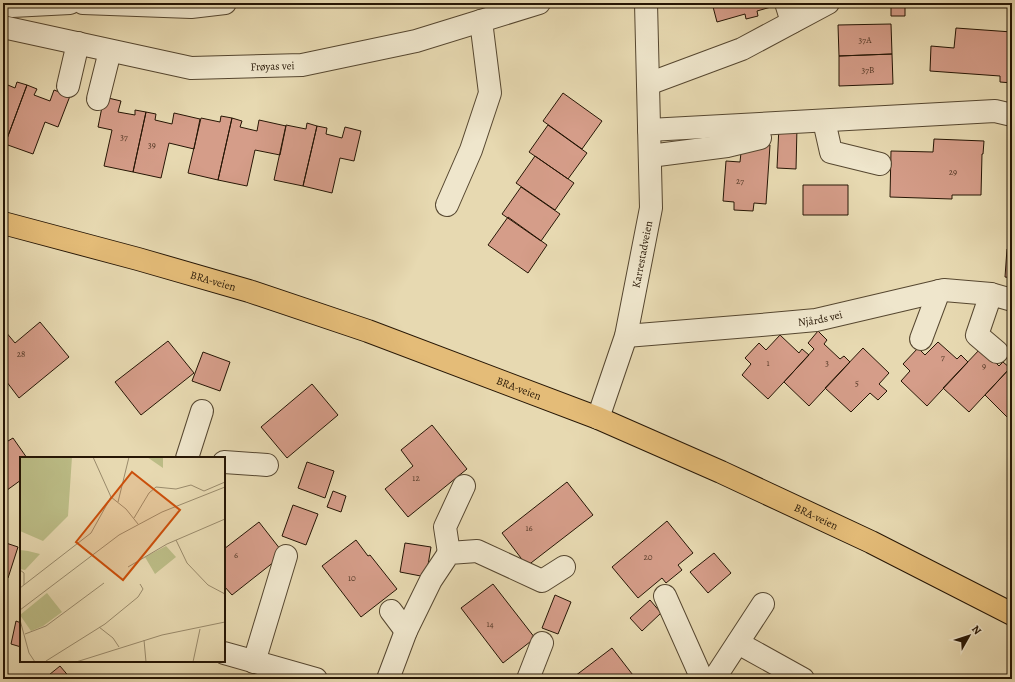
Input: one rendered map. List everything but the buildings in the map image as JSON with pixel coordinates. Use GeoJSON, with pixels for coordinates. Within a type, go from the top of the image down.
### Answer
{"type":"FeatureCollection","features":[{"type":"Feature","properties":{"kind":"main road","name":"BRA-veien"},"geometry":{"type":"LineString","coordinates":[[3,223],[138,258],[256,294],[368,331],[598,418],[721,472],[871,542],[1012,614]]}},
{"type":"Feature","properties":{"kind":"street"},"geometry":{"type":"LineString","coordinates":[[9,31],[9,4],[70,3]]}},
{"type":"Feature","properties":{"kind":"street"},"geometry":{"type":"LineString","coordinates":[[83,3],[191,7],[225,3]]}},
{"type":"Feature","properties":{"kind":"street","name":"Frøyas vei"},"geometry":{"type":"LineString","coordinates":[[9,31],[78,43],[191,68],[302,65],[416,41],[539,3]]}},
{"type":"Feature","properties":{"kind":"street","name":"Karrestadveien"},"geometry":{"type":"LineString","coordinates":[[598,418],[626,336],[651,208],[646,3]]}},
{"type":"Feature","properties":{"kind":"street"},"geometry":{"type":"LineString","coordinates":[[648,84],[742,49],[789,13],[822,5]]}},
{"type":"Feature","properties":{"kind":"street"},"geometry":{"type":"LineString","coordinates":[[447,205],[471,150],[490,93],[481,21]]}},
{"type":"Feature","properties":{"kind":"street"},"geometry":{"type":"LineString","coordinates":[[68,86],[78,43]]}},
{"type":"Feature","properties":{"kind":"street"},"geometry":{"type":"LineString","coordinates":[[98,99],[110,51]]}},
{"type":"Feature","properties":{"kind":"street"},"geometry":{"type":"LineString","coordinates":[[649,130],[995,111],[1012,115]]}},
{"type":"Feature","properties":{"kind":"street"},"geometry":{"type":"LineString","coordinates":[[824,121],[831,152],[880,164]]}},
{"type":"Feature","properties":{"kind":"street"},"geometry":{"type":"LineString","coordinates":[[650,156],[727,146],[760,138]]}},
{"type":"Feature","properties":{"kind":"street","name":"Njårds vei"},"geometry":{"type":"LineString","coordinates":[[626,336],[761,326],[816,320],[944,290],[991,294],[1012,300]]}},
{"type":"Feature","properties":{"kind":"street"},"geometry":{"type":"LineString","coordinates":[[921,339],[939,291]]}},
{"type":"Feature","properties":{"kind":"street"},"geometry":{"type":"LineString","coordinates":[[991,294],[977,335],[997,352]]}},
{"type":"Feature","properties":{"kind":"street"},"geometry":{"type":"LineString","coordinates":[[187,457],[202,411]]}},
{"type":"Feature","properties":{"kind":"street"},"geometry":{"type":"LineString","coordinates":[[225,462],[267,465]]}},
{"type":"Feature","properties":{"kind":"street"},"geometry":{"type":"LineString","coordinates":[[388,679],[406,631],[431,580],[449,553],[445,527],[464,486]]}},
{"type":"Feature","properties":{"kind":"street"},"geometry":{"type":"LineString","coordinates":[[449,553],[477,551],[542,581],[564,567]]}},
{"type":"Feature","properties":{"kind":"street"},"geometry":{"type":"LineString","coordinates":[[254,662],[286,556]]}},
{"type":"Feature","properties":{"kind":"street"},"geometry":{"type":"LineString","coordinates":[[666,596],[702,679]]}},
{"type":"Feature","properties":{"kind":"street"},"geometry":{"type":"LineString","coordinates":[[714,679],[763,604]]}},
{"type":"Feature","properties":{"kind":"street"},"geometry":{"type":"LineString","coordinates":[[391,611],[406,631]]}},
{"type":"Feature","properties":{"kind":"street"},"geometry":{"type":"LineString","coordinates":[[738,642],[803,679]]}},
{"type":"Feature","properties":{"kind":"street"},"geometry":{"type":"LineString","coordinates":[[528,679],[542,643]]}},
{"type":"Feature","properties":{"kind":"street"},"geometry":{"type":"LineString","coordinates":[[225,653],[316,679]]}}]}
